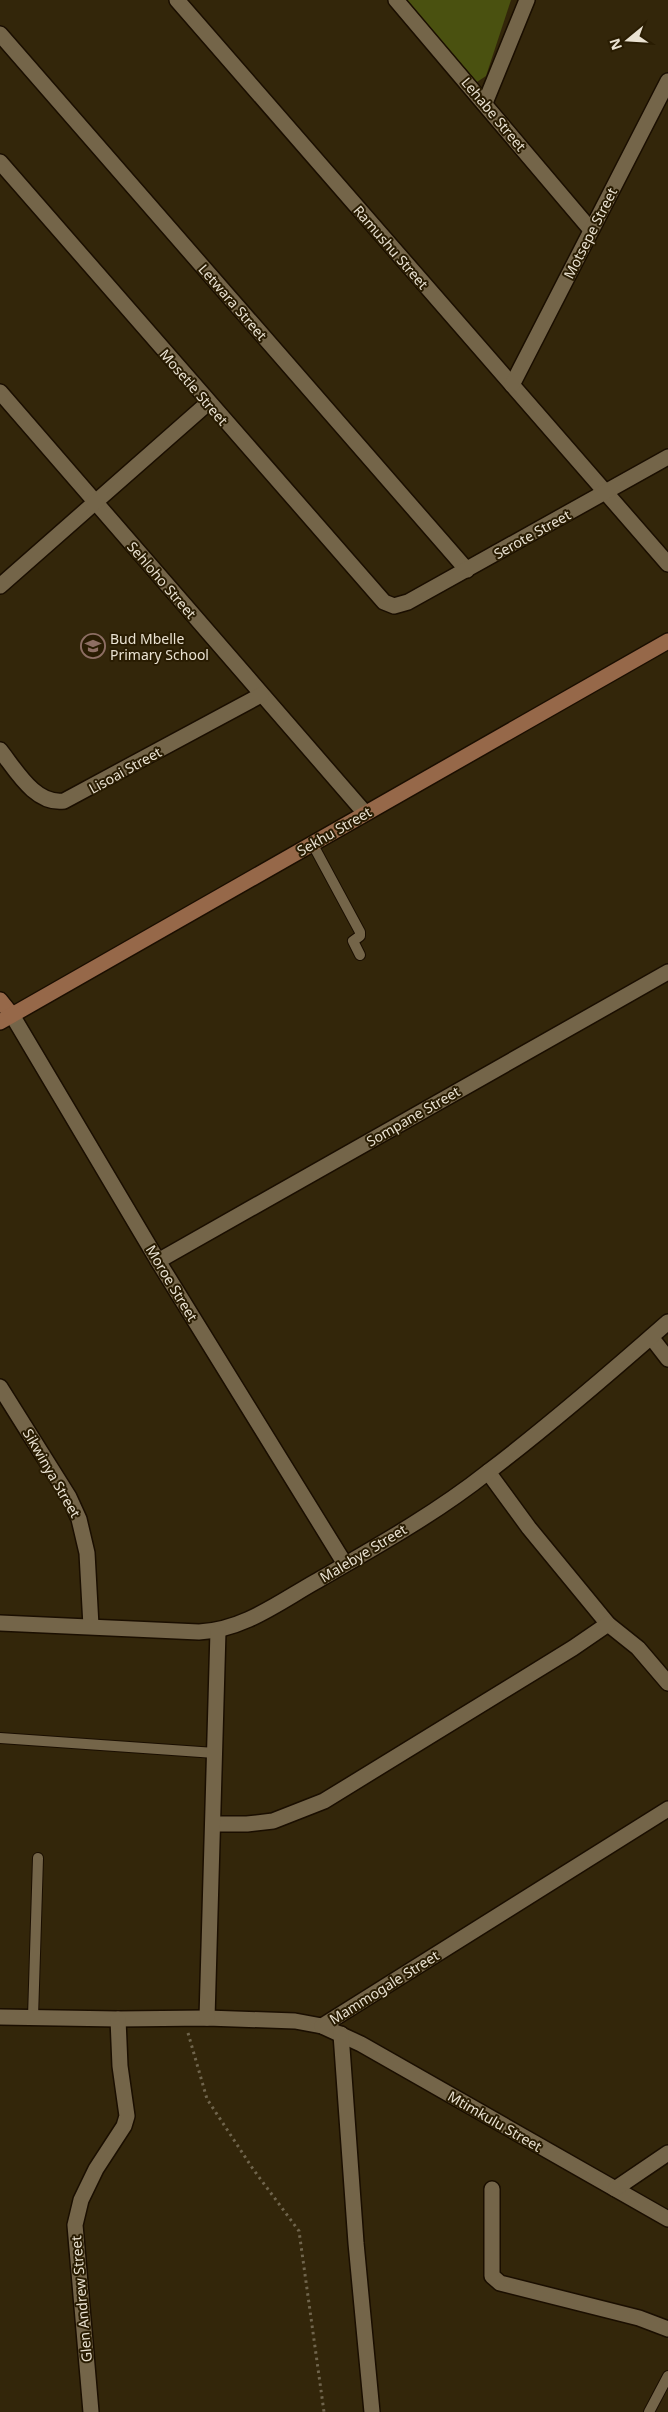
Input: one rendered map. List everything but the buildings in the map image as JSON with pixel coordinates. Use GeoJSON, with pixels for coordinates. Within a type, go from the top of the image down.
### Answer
{"type":"FeatureCollection","features":[{"type":"Feature","properties":{"kind":"street","name":"Ramushu Street"},"geometry":{"type":"LineString","coordinates":[[177,0],[668,564]]}},
{"type":"Feature","properties":{"kind":"street","name":"Lehabe Street"},"geometry":{"type":"LineString","coordinates":[[396,0],[591,230]]}},
{"type":"Feature","properties":{"kind":"street"},"geometry":{"type":"LineString","coordinates":[[485,103],[527,0]]}},
{"type":"Feature","properties":{"kind":"street","name":"Letwara Street"},"geometry":{"type":"LineString","coordinates":[[0,34],[467,570]]}},
{"type":"Feature","properties":{"kind":"street","name":"Motsepe Street"},"geometry":{"type":"LineString","coordinates":[[512,385],[668,81]]}},
{"type":"Feature","properties":{"kind":"street","name":"Mosetle Street"},"geometry":{"type":"LineString","coordinates":[[0,162],[373,592],[384,602],[394,606]]}},
{"type":"Feature","properties":{"kind":"street","name":"Sehloho Street"},"geometry":{"type":"LineString","coordinates":[[0,392],[365,813]]}},
{"type":"Feature","properties":{"kind":"street"},"geometry":{"type":"LineString","coordinates":[[0,586],[208,403]]}},
{"type":"Feature","properties":{"kind":"street"},"geometry":{"type":"LineString","coordinates":[[663,460],[668,444]]}},
{"type":"Feature","properties":{"kind":"street","name":"Serote Street"},"geometry":{"type":"LineString","coordinates":[[394,606],[408,602],[467,570],[663,460]]}},
{"type":"Feature","properties":{"kind":"street","name":"Sekhu Street"},"geometry":{"type":"LineString","coordinates":[[6,1018],[668,640]]}},
{"type":"Feature","properties":{"kind":"street","name":"Lisoai Street"},"geometry":{"type":"LineString","coordinates":[[0,750],[33,790],[43,798],[53,802],[64,801],[261,695]]}},
{"type":"Feature","properties":{"kind":"street","name":"Sompane Street"},"geometry":{"type":"LineString","coordinates":[[158,1261],[668,972]]}},
{"type":"Feature","properties":{"kind":"street","name":"Moroe Street"},"geometry":{"type":"LineString","coordinates":[[0,1000],[6,1018],[345,1564]]}},
{"type":"Feature","properties":{"kind":"street","name":"Malebye Street"},"geometry":{"type":"LineString","coordinates":[[0,1623],[176,1631],[218,1631],[243,1623],[345,1564],[454,1497],[488,1472],[668,1322]]}},
{"type":"Feature","properties":{"kind":"street"},"geometry":{"type":"LineString","coordinates":[[650,1337],[668,1359]]}},
{"type":"Feature","properties":{"kind":"street","name":"Sikwinya Street"},"geometry":{"type":"LineString","coordinates":[[0,1387],[69,1497],[79,1519],[87,1553],[91,1626]]}},
{"type":"Feature","properties":{"kind":"street"},"geometry":{"type":"LineString","coordinates":[[488,1472],[529,1528],[608,1624],[638,1648],[668,1683]]}},
{"type":"Feature","properties":{"kind":"street"},"geometry":{"type":"LineString","coordinates":[[213,1824],[246,1824],[273,1821],[324,1801],[573,1648],[608,1624]]}},
{"type":"Feature","properties":{"kind":"street"},"geometry":{"type":"LineString","coordinates":[[207,2018],[218,1631]]}},
{"type":"Feature","properties":{"kind":"street","name":"Mammogale Street"},"geometry":{"type":"LineString","coordinates":[[0,2016],[118,2019],[207,2018],[295,2021],[322,2026],[668,1809]]}},
{"type":"Feature","properties":{"kind":"street","name":"Glen Andrew Street"},"geometry":{"type":"LineString","coordinates":[[91,2412],[75,2225],[81,2200],[96,2170],[124,2126],[127,2116],[120,2066],[118,2019]]}},
{"type":"Feature","properties":{"kind":"street","name":"Mtimkulu Street"},"geometry":{"type":"LineString","coordinates":[[322,2026],[341,2034],[668,2219]]}},
{"type":"Feature","properties":{"kind":"street"},"geometry":{"type":"LineString","coordinates":[[341,2034],[356,2243],[372,2412]]}},
{"type":"Feature","properties":{"kind":"street"},"geometry":{"type":"LineString","coordinates":[[615,2189],[668,2153]]}},
{"type":"Feature","properties":{"kind":"street"},"geometry":{"type":"LineString","coordinates":[[492,2189],[492,2269],[496,2280],[500,2283],[639,2318],[668,2329]]}},
{"type":"Feature","properties":{"kind":"lane"},"geometry":{"type":"LineString","coordinates":[[312,843],[360,932],[360,936],[353,941],[360,956]]}},
{"type":"Feature","properties":{"kind":"lane"},"geometry":{"type":"LineString","coordinates":[[0,1738],[215,1752]]}},
{"type":"Feature","properties":{"kind":"lane"},"geometry":{"type":"LineString","coordinates":[[33,2017],[38,1858]]}},
{"type":"Feature","properties":{"kind":"lane"},"geometry":{"type":"LineString","coordinates":[[648,2412],[668,2376]]}},
{"type":"Feature","properties":{"kind":"path"},"geometry":{"type":"LineString","coordinates":[[184,2018],[207,2099],[253,2169],[299,2231],[324,2412]]}},
{"type":"Feature","properties":{"kind":"green space"},"geometry":{"type":"Polygon","coordinates":[[[406,0],[511,0],[486,76],[477,82],[406,0]]]}},
{"type":"Feature","properties":{"kind":"place","name":"Bud Mbelle Primary School"},"geometry":{"type":"Point","coordinates":[93,646]}}]}
